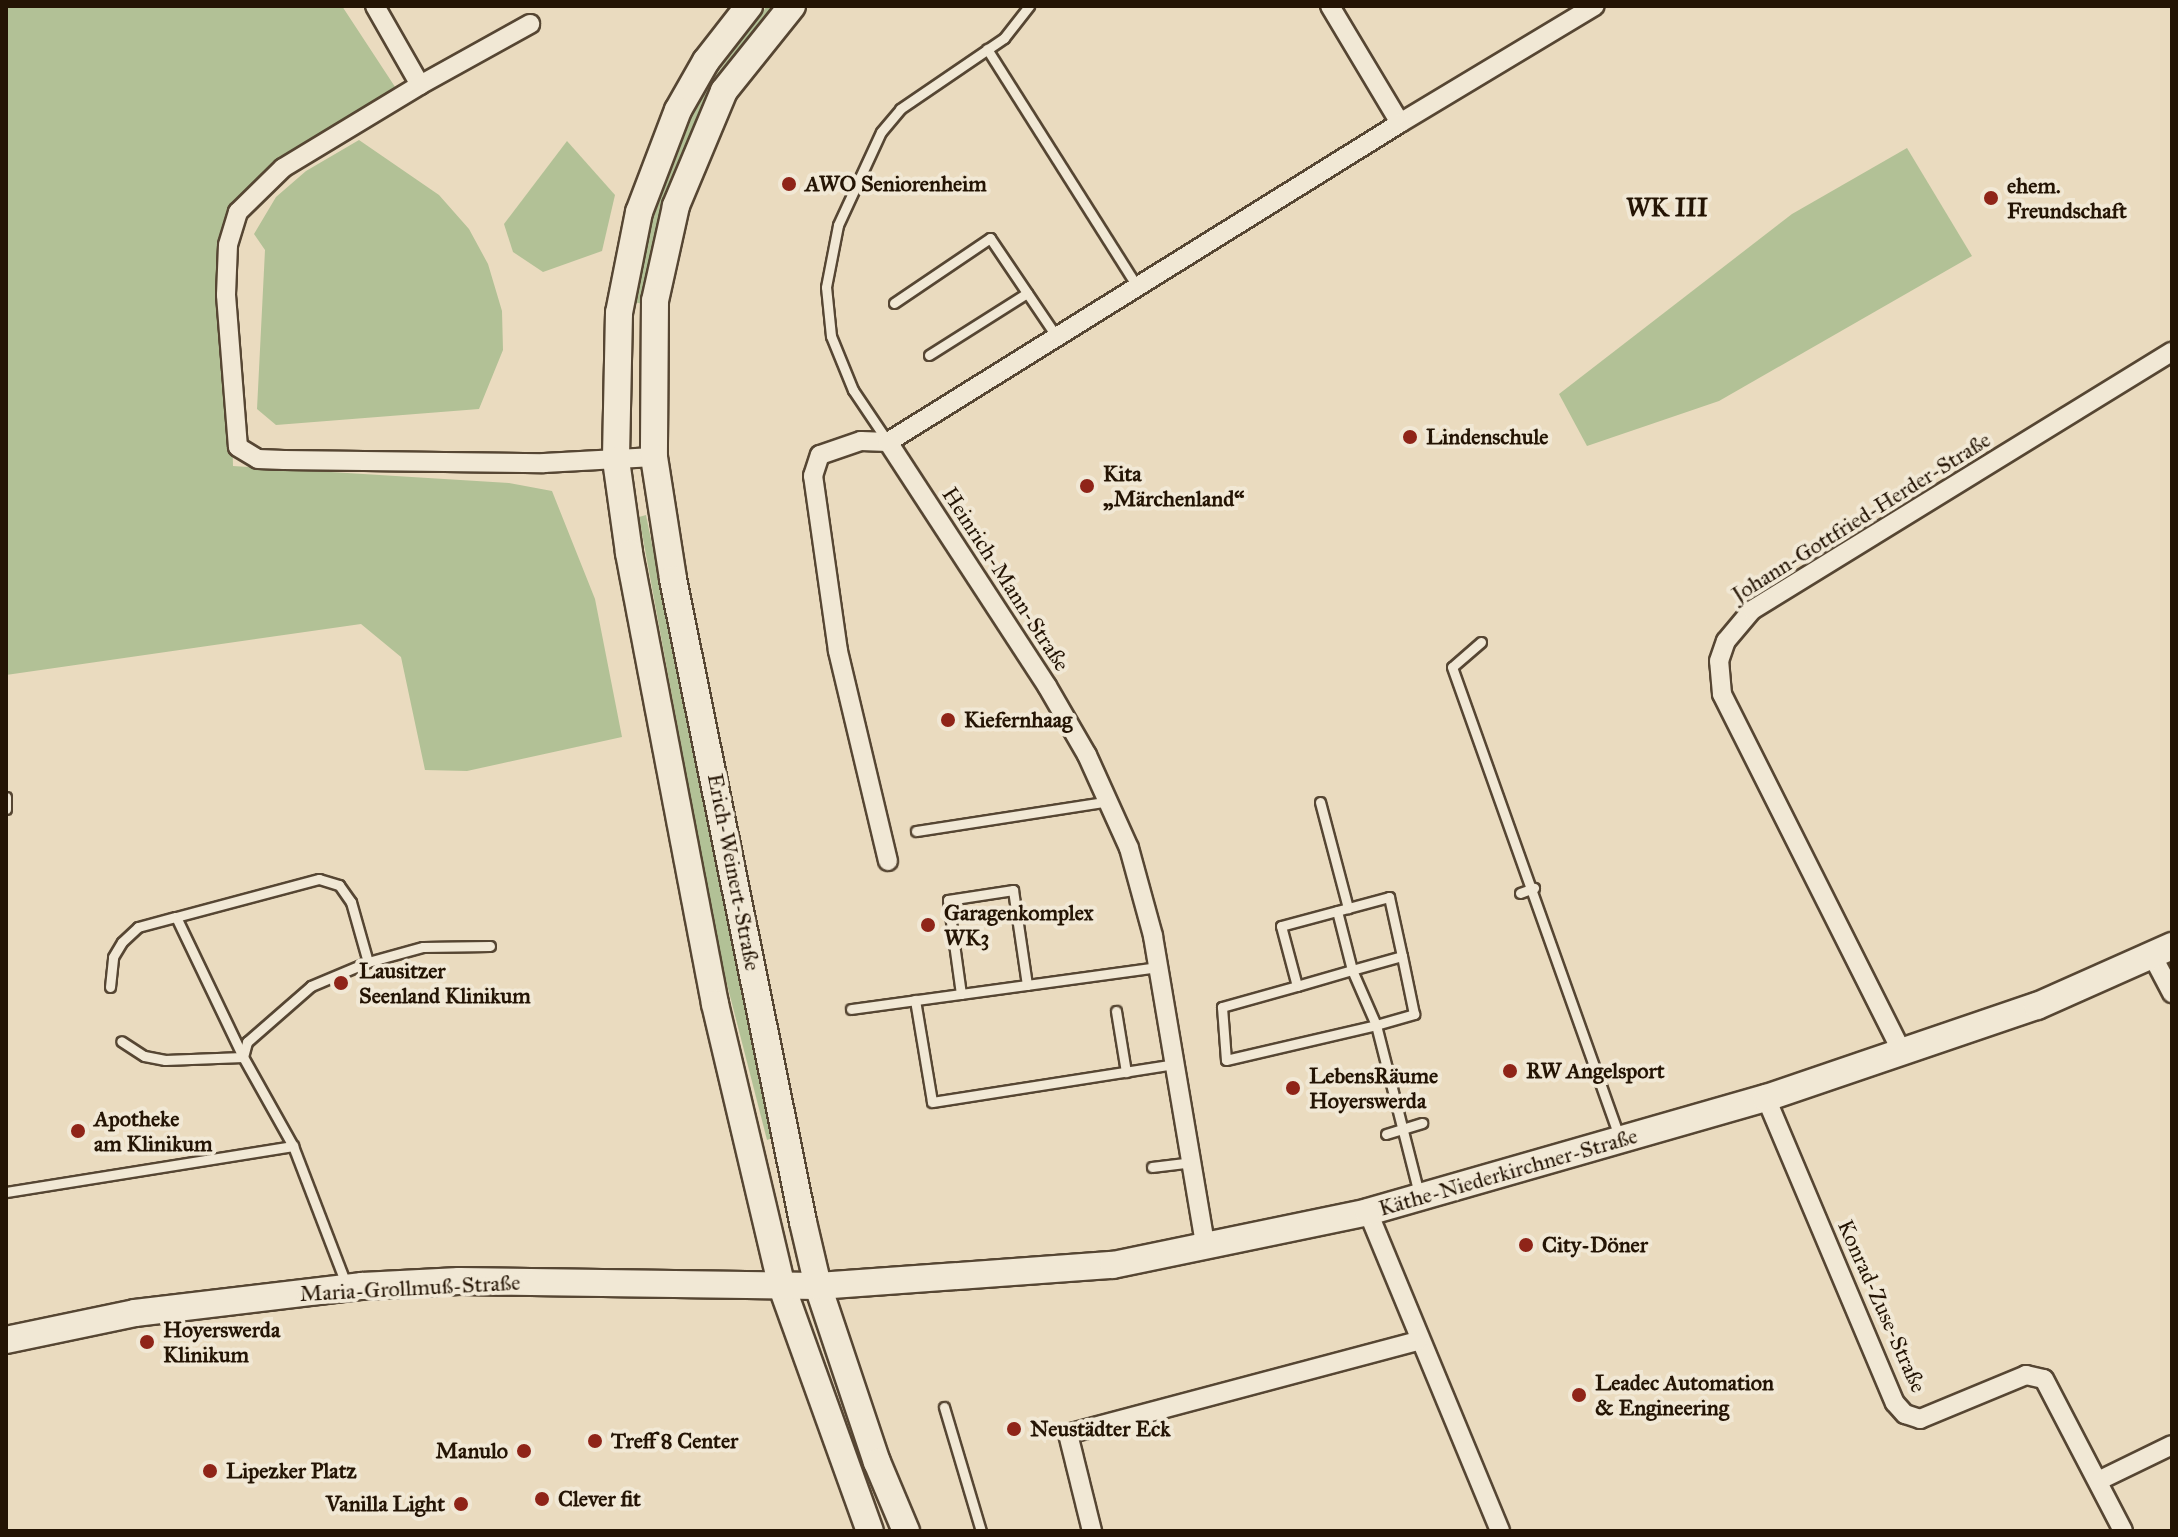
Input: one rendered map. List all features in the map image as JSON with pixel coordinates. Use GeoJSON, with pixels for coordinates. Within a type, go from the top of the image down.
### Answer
{"type":"FeatureCollection","features":[{"type":"Feature","properties":{"kind":"street"},"geometry":{"type":"LineString","coordinates":[[375,6],[420,85]]}},
{"type":"Feature","properties":{"kind":"street","name":"Erich-Weinert-Straße"},"geometry":{"type":"LineString","coordinates":[[749,6],[706,61],[678,110],[639,212],[619,313],[616,460],[629,553],[715,1004],[782,1287],[870,1531]]}},
{"type":"Feature","properties":{"kind":"street","name":"Erich-Weinert-Straße"},"geometry":{"type":"LineString","coordinates":[[792,6],[724,91],[676,206],[654,312],[654,457],[673,579],[818,1286],[877,1462],[906,1531]]}},
{"type":"Feature","properties":{"kind":"street"},"geometry":{"type":"LineString","coordinates":[[1330,6],[1400,123]]}},
{"type":"Feature","properties":{"kind":"street"},"geometry":{"type":"LineString","coordinates":[[888,861],[838,651],[813,476],[816,461],[827,450],[861,441],[888,442],[1136,285],[1595,6]]}},
{"type":"Feature","properties":{"kind":"street"},"geometry":{"type":"LineString","coordinates":[[530,24],[420,85],[283,168],[238,212],[228,245],[226,295],[238,447],[258,459],[284,460],[616,460],[654,457]]}},
{"type":"Feature","properties":{"kind":"street","name":"Johann-Gottfried-Herder-Straße"},"geometry":{"type":"LineString","coordinates":[[1903,1054],[1722,694],[1719,661],[1726,641],[1752,610],[2172,352]]}},
{"type":"Feature","properties":{"kind":"street","name":"Heinrich-Mann-Straße"},"geometry":{"type":"LineString","coordinates":[[888,442],[1040,676],[1110,801],[1143,893],[1159,967],[1206,1248]]}},
{"type":"Feature","properties":{"kind":"street"},"geometry":{"type":"LineString","coordinates":[[2162,952],[2172,993]]}},
{"type":"Feature","properties":{"kind":"street","name":"Käthe-Niederkirchner-Straße"},"geometry":{"type":"LineString","coordinates":[[818,1286],[1113,1265],[1368,1212],[1766,1098],[1903,1054],[2037,1006],[2162,952]]}},
{"type":"Feature","properties":{"kind":"street","name":"Konrad-Zuse-Straße"},"geometry":{"type":"LineString","coordinates":[[1766,1098],[1895,1403],[1905,1414],[1928,1417],[2014,1379],[2038,1376],[2049,1382],[2123,1531]]}},
{"type":"Feature","properties":{"kind":"street"},"geometry":{"type":"LineString","coordinates":[[1368,1212],[1418,1341],[1500,1531]]}},
{"type":"Feature","properties":{"kind":"street","name":"Maria-Grollmuß-Straße"},"geometry":{"type":"LineString","coordinates":[[6,1340],[135,1313],[347,1287],[459,1281],[818,1286]]}},
{"type":"Feature","properties":{"kind":"street"},"geometry":{"type":"LineString","coordinates":[[1092,1531],[1068,1434],[1418,1341]]}},
{"type":"Feature","properties":{"kind":"street"},"geometry":{"type":"LineString","coordinates":[[2098,1481],[2172,1445]]}},
{"type":"Feature","properties":{"kind":"lane","name":"Heinrich-Mann-Straße"},"geometry":{"type":"LineString","coordinates":[[888,442],[840,366],[827,308],[828,260],[838,225],[881,132],[900,109],[1004,38],[1029,6]]}},
{"type":"Feature","properties":{"kind":"lane"},"geometry":{"type":"LineString","coordinates":[[987,49],[1136,285]]}},
{"type":"Feature","properties":{"kind":"lane"},"geometry":{"type":"LineString","coordinates":[[894,303],[990,238],[1056,336]]}},
{"type":"Feature","properties":{"kind":"lane"},"geometry":{"type":"LineString","coordinates":[[929,355],[1027,293]]}},
{"type":"Feature","properties":{"kind":"lane"},"geometry":{"type":"LineString","coordinates":[[1481,642],[1451,664],[1534,888],[1620,1140]]}},
{"type":"Feature","properties":{"kind":"lane"},"geometry":{"type":"LineString","coordinates":[[6,797],[6,809]]}},
{"type":"Feature","properties":{"kind":"lane"},"geometry":{"type":"LineString","coordinates":[[916,831],[1110,801]]}},
{"type":"Feature","properties":{"kind":"lane"},"geometry":{"type":"LineString","coordinates":[[1320,802],[1352,970],[1376,1025],[1420,1197]]}},
{"type":"Feature","properties":{"kind":"lane"},"geometry":{"type":"LineString","coordinates":[[110,987],[113,957],[122,942],[138,927],[319,879],[339,885],[351,902],[368,962]]}},
{"type":"Feature","properties":{"kind":"lane"},"geometry":{"type":"LineString","coordinates":[[1520,893],[1534,888]]}},
{"type":"Feature","properties":{"kind":"lane"},"geometry":{"type":"LineString","coordinates":[[961,994],[948,900],[1013,890],[1027,985]]}},
{"type":"Feature","properties":{"kind":"lane"},"geometry":{"type":"LineString","coordinates":[[1297,986],[1281,926],[1389,897],[1402,956],[1414,1014],[1226,1060],[1222,1007],[1297,986],[1402,956]]}},
{"type":"Feature","properties":{"kind":"lane"},"geometry":{"type":"LineString","coordinates":[[176,917],[243,1057],[293,1146],[347,1287]]}},
{"type":"Feature","properties":{"kind":"lane"},"geometry":{"type":"LineString","coordinates":[[243,1057],[254,1032],[311,986],[368,962],[423,947],[490,946]]}},
{"type":"Feature","properties":{"kind":"lane"},"geometry":{"type":"LineString","coordinates":[[851,1009],[1159,967]]}},
{"type":"Feature","properties":{"kind":"lane"},"geometry":{"type":"LineString","coordinates":[[915,1000],[932,1102],[1176,1064]]}},
{"type":"Feature","properties":{"kind":"lane"},"geometry":{"type":"LineString","coordinates":[[1116,1011],[1126,1072]]}},
{"type":"Feature","properties":{"kind":"lane"},"geometry":{"type":"LineString","coordinates":[[121,1041],[144,1056],[165,1060],[243,1057]]}},
{"type":"Feature","properties":{"kind":"lane"},"geometry":{"type":"LineString","coordinates":[[1386,1134],[1422,1123]]}},
{"type":"Feature","properties":{"kind":"lane"},"geometry":{"type":"LineString","coordinates":[[6,1192],[293,1146]]}},
{"type":"Feature","properties":{"kind":"lane"},"geometry":{"type":"LineString","coordinates":[[1152,1167],[1191,1162]]}},
{"type":"Feature","properties":{"kind":"lane"},"geometry":{"type":"LineString","coordinates":[[944,1407],[981,1531]]}},
{"type":"Feature","properties":{"kind":"green space"},"geometry":{"type":"Polygon","coordinates":[[[6,6],[342,6],[401,96],[338,131],[238,212],[228,245],[233,466],[509,483],[552,491],[595,599],[622,737],[467,771],[425,770],[401,657],[361,624],[6,675],[6,6]]]}},
{"type":"Feature","properties":{"kind":"green space"},"geometry":{"type":"Polygon","coordinates":[[[767,6],[778,6],[659,228],[643,304],[634,302],[652,221],[699,98],[767,6]]]}},
{"type":"Feature","properties":{"kind":"green space"},"geometry":{"type":"Polygon","coordinates":[[[359,140],[439,195],[469,229],[488,264],[502,311],[503,350],[479,409],[276,425],[257,409],[265,250],[254,234],[276,197],[306,171],[359,140]]]}},
{"type":"Feature","properties":{"kind":"green space"},"geometry":{"type":"Polygon","coordinates":[[[567,141],[615,195],[602,251],[543,272],[513,252],[504,224],[567,141]]]}},
{"type":"Feature","properties":{"kind":"green space"},"geometry":{"type":"Polygon","coordinates":[[[1907,148],[1972,256],[1719,401],[1587,446],[1559,394],[1792,214],[1907,148]]]}},
{"type":"Feature","properties":{"kind":"green space"},"geometry":{"type":"Polygon","coordinates":[[[646,515],[773,1138],[767,1140],[720,957],[639,517],[646,515]]]}},
{"type":"Feature","properties":{"kind":"place","name":"AWO Seniorenheim"},"geometry":{"type":"Point","coordinates":[789,184]}},
{"type":"Feature","properties":{"kind":"place","name":"ehem. Freundschaft"},"geometry":{"type":"Point","coordinates":[1991,198]}},
{"type":"Feature","properties":{"kind":"place","name":"Lindenschule"},"geometry":{"type":"Point","coordinates":[1410,437]}},
{"type":"Feature","properties":{"kind":"place","name":"Kita „Märchenland“"},"geometry":{"type":"Point","coordinates":[1087,486]}},
{"type":"Feature","properties":{"kind":"place","name":"Kiefernhaag"},"geometry":{"type":"Point","coordinates":[948,720]}},
{"type":"Feature","properties":{"kind":"place","name":"Garagenkomplex WK3"},"geometry":{"type":"Point","coordinates":[928,925]}},
{"type":"Feature","properties":{"kind":"place","name":"Lausitzer Seenland Klinikum"},"geometry":{"type":"Point","coordinates":[341,983]}},
{"type":"Feature","properties":{"kind":"place","name":"RW Angelsport"},"geometry":{"type":"Point","coordinates":[1510,1071]}},
{"type":"Feature","properties":{"kind":"place","name":"LebensRäume Hoyerswerda"},"geometry":{"type":"Point","coordinates":[1293,1088]}},
{"type":"Feature","properties":{"kind":"place","name":"Apotheke am Klinikum"},"geometry":{"type":"Point","coordinates":[78,1131]}},
{"type":"Feature","properties":{"kind":"place","name":"City-Döner"},"geometry":{"type":"Point","coordinates":[1526,1245]}},
{"type":"Feature","properties":{"kind":"place","name":"Hoyerswerda Klinikum"},"geometry":{"type":"Point","coordinates":[147,1342]}},
{"type":"Feature","properties":{"kind":"place","name":"Leadec Automation & Engineering"},"geometry":{"type":"Point","coordinates":[1579,1395]}},
{"type":"Feature","properties":{"kind":"place","name":"Neustädter Eck"},"geometry":{"type":"Point","coordinates":[1014,1429]}},
{"type":"Feature","properties":{"kind":"place","name":"Treff 8 Center"},"geometry":{"type":"Point","coordinates":[595,1441]}},
{"type":"Feature","properties":{"kind":"place","name":"Manulo"},"geometry":{"type":"Point","coordinates":[524,1451]}},
{"type":"Feature","properties":{"kind":"place","name":"Lipezker Platz"},"geometry":{"type":"Point","coordinates":[210,1471]}},
{"type":"Feature","properties":{"kind":"place","name":"Clever fit"},"geometry":{"type":"Point","coordinates":[542,1499]}},
{"type":"Feature","properties":{"kind":"place","name":"Vanilla Light"},"geometry":{"type":"Point","coordinates":[461,1504]}},
{"type":"Feature","properties":{"kind":"district","name":"WK III"},"geometry":{"type":"Point","coordinates":[1667,208]}}]}
